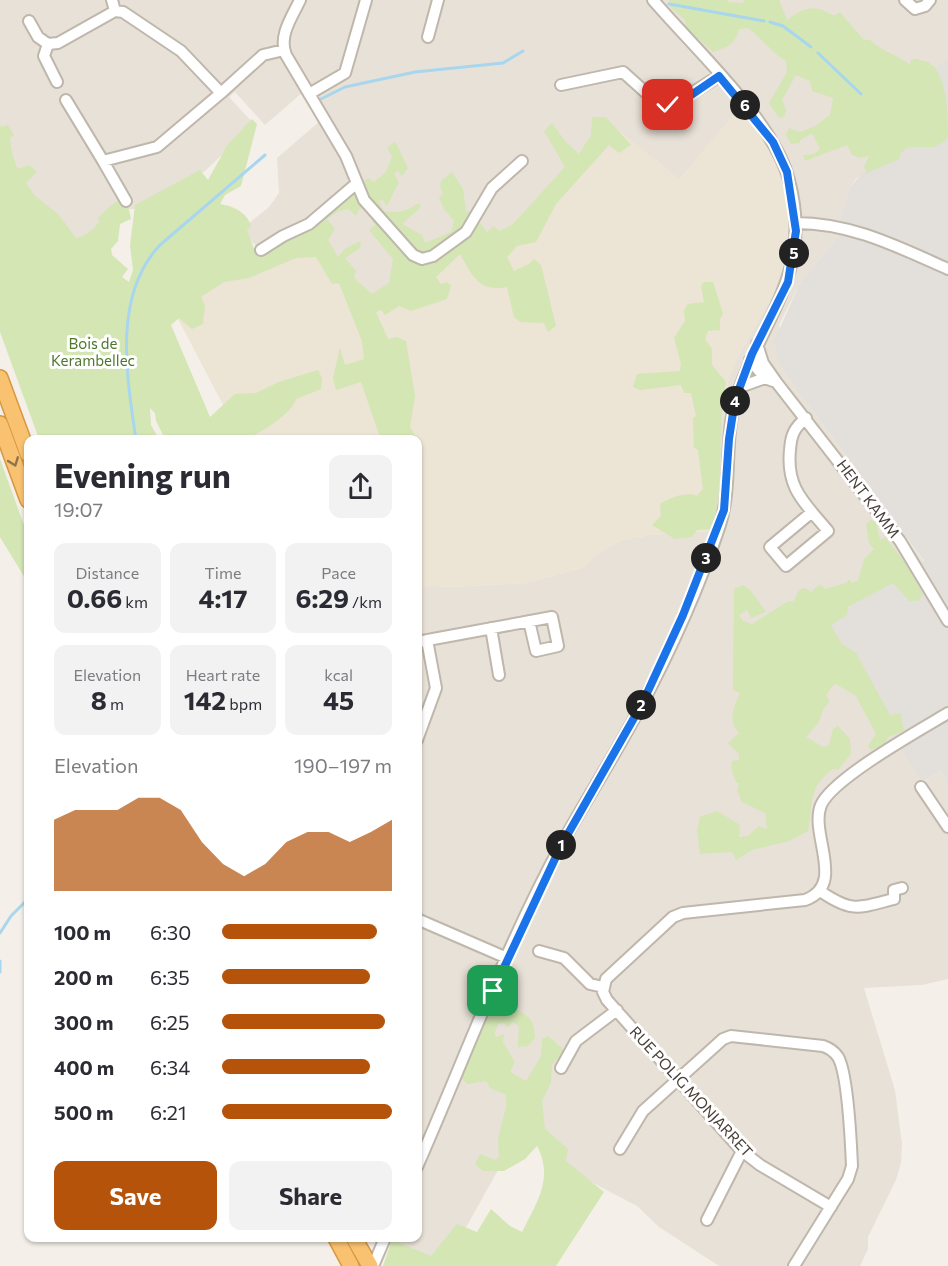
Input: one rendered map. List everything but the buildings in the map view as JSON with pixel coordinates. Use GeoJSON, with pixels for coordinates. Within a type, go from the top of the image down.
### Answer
{"type":"FeatureCollection","features":[{"type":"Feature","properties":{"kind":"highway"},"geometry":{"type":"LineString","coordinates":[[0,378],[24,442]]}},
{"type":"Feature","properties":{"kind":"highway"},"geometry":{"type":"LineString","coordinates":[[0,424],[24,489]]}},
{"type":"Feature","properties":{"kind":"highway"},"geometry":{"type":"LineString","coordinates":[[338,1242],[351,1266]]}},
{"type":"Feature","properties":{"kind":"highway"},"geometry":{"type":"LineString","coordinates":[[356,1242],[371,1266]]}},
{"type":"Feature","properties":{"kind":"street"},"geometry":{"type":"LineString","coordinates":[[300,0],[284,35],[284,50],[346,156],[366,203],[413,255],[425,259],[439,252],[466,232],[492,188],[522,161]]}},
{"type":"Feature","properties":{"kind":"street"},"geometry":{"type":"LineString","coordinates":[[309,94],[345,73],[366,0]]}},
{"type":"Feature","properties":{"kind":"street"},"geometry":{"type":"LineString","coordinates":[[428,37],[438,0]]}},
{"type":"Feature","properties":{"kind":"street"},"geometry":{"type":"LineString","coordinates":[[905,0],[915,9],[925,6],[930,0]]}},
{"type":"Feature","properties":{"kind":"street"},"geometry":{"type":"LineString","coordinates":[[422,1155],[507,958],[561,846],[642,704],[714,539],[724,510],[730,424],[740,387],[757,344],[788,282],[796,240],[796,223],[789,181],[778,151],[752,113],[655,2]]}},
{"type":"Feature","properties":{"kind":"street"},"geometry":{"type":"LineString","coordinates":[[29,21],[41,41],[48,44],[58,43],[113,5],[181,51],[221,93]]}},
{"type":"Feature","properties":{"kind":"street"},"geometry":{"type":"LineString","coordinates":[[48,44],[44,57],[57,82]]}},
{"type":"Feature","properties":{"kind":"street"},"geometry":{"type":"LineString","coordinates":[[103,161],[157,147],[263,55],[284,50]]}},
{"type":"Feature","properties":{"kind":"street"},"geometry":{"type":"LineString","coordinates":[[561,85],[624,72],[652,99],[668,105],[681,102],[719,76]]}},
{"type":"Feature","properties":{"kind":"street"},"geometry":{"type":"LineString","coordinates":[[66,100],[126,201]]}},
{"type":"Feature","properties":{"kind":"street"},"geometry":{"type":"LineString","coordinates":[[261,249],[309,224],[357,183]]}},
{"type":"Feature","properties":{"kind":"street"},"geometry":{"type":"LineString","coordinates":[[796,223],[829,224],[864,233],[948,269]]}},
{"type":"Feature","properties":{"kind":"street","name":"HENT KAMM"},"geometry":{"type":"LineString","coordinates":[[757,344],[763,363],[777,383],[900,541],[948,621]]}},
{"type":"Feature","properties":{"kind":"street","name":"HENT KAMM"},"geometry":{"type":"LineString","coordinates":[[750,360],[765,378],[777,383]]}},
{"type":"Feature","properties":{"kind":"street"},"geometry":{"type":"LineString","coordinates":[[740,387],[765,378]]}},
{"type":"Feature","properties":{"kind":"street"},"geometry":{"type":"LineString","coordinates":[[806,418],[792,435],[789,471],[793,486],[828,531],[786,566],[770,547],[812,512]]}},
{"type":"Feature","properties":{"kind":"street"},"geometry":{"type":"LineString","coordinates":[[422,726],[436,688],[422,641],[529,621]]}},
{"type":"Feature","properties":{"kind":"street"},"geometry":{"type":"LineString","coordinates":[[491,628],[499,675]]}},
{"type":"Feature","properties":{"kind":"street"},"geometry":{"type":"LineString","coordinates":[[539,951],[564,958],[590,984],[603,987],[613,971],[678,915],[805,900],[820,891],[824,885],[825,870],[819,813],[826,797],[851,775],[948,713]]}},
{"type":"Feature","properties":{"kind":"street"},"geometry":{"type":"LineString","coordinates":[[921,787],[948,827]]}},
{"type":"Feature","properties":{"kind":"street"},"geometry":{"type":"LineString","coordinates":[[820,891],[838,903],[851,908],[894,899],[894,891],[902,888]]}},
{"type":"Feature","properties":{"kind":"street"},"geometry":{"type":"LineString","coordinates":[[422,921],[507,958]]}},
{"type":"Feature","properties":{"kind":"street","name":"RUE POLIG MONJARRET"},"geometry":{"type":"LineString","coordinates":[[603,987],[607,1000],[616,1011],[742,1151],[760,1166],[831,1207]]}},
{"type":"Feature","properties":{"kind":"street"},"geometry":{"type":"LineString","coordinates":[[561,1068],[576,1041],[616,1011]]}},
{"type":"Feature","properties":{"kind":"street"},"geometry":{"type":"LineString","coordinates":[[620,1149],[643,1111],[718,1042],[728,1037],[823,1046],[830,1049],[841,1065],[852,1166],[848,1179],[794,1266]]}},
{"type":"Feature","properties":{"kind":"street"},"geometry":{"type":"LineString","coordinates":[[707,1220],[742,1151]]}},
{"type":"Feature","properties":{"kind":"street"},"geometry":{"type":"LineString","coordinates":[[371,1266],[383,1242]]}},
{"type":"Feature","properties":{"kind":"shaded area"},"geometry":{"type":"Polygon","coordinates":[[[0,0],[948,0],[948,59],[915,78],[917,127],[856,179],[849,189],[839,223],[839,235],[800,283],[779,325],[800,394],[924,562],[823,624],[923,782],[941,771],[948,782],[948,979],[922,985],[864,988],[895,1090],[902,1144],[901,1163],[896,1180],[868,1237],[868,1249],[860,1266],[719,1266],[659,1227],[637,1206],[555,1163],[521,1129],[445,1265],[388,1242],[422,1242],[422,585],[448,587],[526,583],[585,567],[595,555],[621,540],[650,535],[709,531],[720,414],[728,381],[735,362],[772,296],[786,258],[788,209],[785,192],[766,141],[738,110],[679,180],[656,160],[366,309],[258,260],[249,252],[257,246],[239,231],[269,207],[279,193],[277,158],[320,121],[302,93],[265,125],[235,92],[229,97],[254,124],[205,171],[134,209],[118,209],[84,255],[33,199],[0,135],[0,0]]]}},
{"type":"Feature","properties":{"kind":"shaded area"},"geometry":{"type":"Polygon","coordinates":[[[948,59],[948,782],[941,771],[922,782],[823,624],[924,561],[800,394],[780,363],[774,341],[800,283],[839,235],[839,223],[849,189],[862,173],[873,166],[915,78],[948,59]]]}},
{"type":"Feature","properties":{"kind":"shaded area"},"geometry":{"type":"Polygon","coordinates":[[[738,109],[766,141],[780,174],[788,209],[786,258],[772,296],[735,362],[728,381],[720,414],[713,518],[709,531],[650,535],[621,540],[595,555],[585,567],[526,583],[448,587],[422,585],[422,435],[239,435],[178,319],[183,297],[258,260],[316,225],[365,308],[430,264],[500,241],[611,124],[679,179],[738,109]]]}},
{"type":"Feature","properties":{"kind":"green space"},"geometry":{"type":"Polygon","coordinates":[[[669,0],[728,0],[727,2],[743,3],[744,0],[779,0],[787,20],[799,12],[810,9],[828,12],[834,16],[840,12],[864,40],[870,40],[910,65],[911,60],[924,61],[938,72],[945,94],[948,139],[934,147],[908,147],[900,154],[899,159],[867,173],[864,167],[869,156],[860,158],[852,155],[847,145],[805,161],[803,155],[814,154],[820,149],[812,133],[800,140],[800,143],[791,144],[786,135],[789,128],[800,132],[815,126],[830,115],[833,98],[812,91],[810,81],[796,75],[782,100],[786,110],[784,117],[779,118],[769,103],[787,72],[786,61],[748,28],[739,29],[736,38],[730,44],[713,52],[686,27],[685,20],[671,8],[669,0]]]}},
{"type":"Feature","properties":{"kind":"green space","name":"Bois de Kerambellec"},"geometry":{"type":"Polygon","coordinates":[[[592,117],[606,117],[631,145],[619,153],[609,145],[556,204],[536,242],[517,246],[507,257],[514,271],[534,259],[541,265],[556,326],[548,332],[544,323],[520,322],[514,317],[507,287],[497,288],[483,285],[473,275],[460,254],[436,277],[441,284],[447,282],[451,286],[447,299],[411,311],[399,306],[385,315],[381,310],[376,312],[388,339],[397,337],[406,341],[415,396],[410,427],[415,435],[379,435],[361,382],[336,390],[333,378],[340,348],[345,365],[364,359],[362,341],[339,283],[332,284],[316,257],[296,258],[249,278],[224,282],[201,297],[205,305],[203,324],[192,329],[179,318],[171,325],[210,417],[235,394],[256,393],[279,382],[318,370],[322,378],[321,389],[296,399],[289,410],[271,425],[254,435],[163,435],[155,413],[150,408],[151,425],[157,435],[38,435],[0,332],[0,124],[1,127],[8,125],[14,135],[10,138],[10,142],[18,169],[29,165],[37,172],[26,183],[35,196],[58,214],[76,238],[92,230],[99,222],[98,218],[121,199],[128,205],[131,219],[120,224],[118,241],[111,249],[112,255],[128,269],[122,277],[129,282],[133,270],[130,245],[135,205],[200,170],[208,180],[228,144],[252,119],[257,124],[241,186],[225,195],[220,204],[243,213],[249,221],[251,226],[247,230],[256,254],[272,247],[350,190],[365,208],[359,209],[356,216],[349,209],[339,211],[327,219],[335,229],[328,240],[338,257],[346,248],[361,241],[360,248],[345,258],[356,271],[354,278],[372,294],[389,283],[393,259],[369,230],[375,225],[371,219],[374,207],[366,197],[364,181],[368,178],[374,182],[386,172],[392,156],[387,148],[394,142],[408,168],[402,176],[398,171],[394,174],[399,182],[387,206],[382,199],[379,202],[384,211],[395,212],[406,210],[419,203],[421,207],[402,224],[422,235],[425,243],[451,232],[454,221],[444,209],[439,198],[443,194],[440,187],[441,181],[452,172],[463,189],[466,211],[471,212],[487,232],[494,226],[499,231],[512,225],[565,167],[544,131],[552,123],[565,141],[579,154],[591,135],[592,117]]]}},
{"type":"Feature","properties":{"kind":"green space"},"geometry":{"type":"Polygon","coordinates":[[[704,282],[713,282],[723,314],[720,319],[720,330],[708,331],[705,339],[712,349],[712,365],[726,382],[723,400],[719,491],[712,529],[697,530],[692,537],[675,539],[652,525],[661,516],[660,504],[678,496],[689,494],[697,496],[703,489],[698,450],[694,447],[693,418],[696,416],[691,393],[684,393],[681,385],[640,390],[633,387],[637,374],[680,371],[681,364],[674,338],[685,321],[684,310],[688,304],[704,302],[701,286],[704,282]]]}},
{"type":"Feature","properties":{"kind":"green space"},"geometry":{"type":"Polygon","coordinates":[[[0,459],[24,525],[24,576],[0,537],[0,459]]]}},
{"type":"Feature","properties":{"kind":"green space"},"geometry":{"type":"Polygon","coordinates":[[[871,520],[876,522],[880,540],[885,537],[906,564],[923,594],[918,601],[909,601],[893,583],[848,607],[847,615],[831,625],[841,643],[856,653],[890,715],[900,713],[904,731],[888,737],[885,744],[871,750],[868,746],[876,734],[856,696],[836,684],[832,686],[826,696],[830,700],[819,722],[806,737],[823,747],[829,745],[833,729],[838,726],[850,739],[851,754],[838,770],[833,769],[815,789],[808,831],[789,841],[752,850],[736,860],[732,852],[700,854],[697,830],[700,817],[717,811],[740,825],[739,837],[748,836],[759,826],[767,829],[765,813],[742,802],[737,790],[739,783],[736,782],[731,768],[732,761],[739,760],[739,754],[728,743],[739,733],[732,719],[740,693],[733,690],[734,589],[743,585],[751,591],[766,612],[751,618],[747,610],[739,615],[743,621],[752,624],[787,602],[794,601],[799,590],[805,588],[811,592],[820,584],[825,589],[846,583],[850,579],[851,583],[858,581],[864,559],[874,549],[869,543],[866,524],[871,520]]]}},
{"type":"Feature","properties":{"kind":"green space"},"geometry":{"type":"Polygon","coordinates":[[[503,985],[510,993],[512,1006],[531,1021],[535,1038],[528,1046],[518,1047],[519,1026],[512,1022],[509,1027],[503,1023],[498,1024],[494,1034],[497,1037],[504,1034],[503,1042],[515,1062],[510,1072],[526,1081],[541,1056],[542,1039],[548,1036],[564,1050],[552,1065],[551,1082],[542,1101],[545,1129],[568,1149],[566,1161],[604,1192],[556,1266],[383,1266],[391,1242],[397,1242],[431,1256],[457,1224],[477,1232],[491,1209],[510,1226],[522,1232],[538,1200],[542,1190],[544,1169],[537,1146],[525,1159],[504,1171],[483,1171],[475,1164],[480,1154],[495,1160],[499,1157],[498,1138],[506,1107],[506,1095],[490,1088],[486,1081],[467,1084],[461,1077],[503,985]]]}},
{"type":"Feature","properties":{"kind":"waterway"},"geometry":{"type":"LineString","coordinates":[[669,4],[764,21]]}},
{"type":"Feature","properties":{"kind":"waterway"},"geometry":{"type":"LineString","coordinates":[[770,22],[783,26],[811,47]]}},
{"type":"Feature","properties":{"kind":"waterway"},"geometry":{"type":"LineString","coordinates":[[321,99],[345,87],[415,72],[503,63],[523,51]]}},
{"type":"Feature","properties":{"kind":"waterway"},"geometry":{"type":"LineString","coordinates":[[818,53],[861,94]]}},
{"type":"Feature","properties":{"kind":"waterway"},"geometry":{"type":"LineString","coordinates":[[135,435],[129,390],[127,338],[129,312],[135,288],[145,265],[160,245],[265,155]]}},
{"type":"Feature","properties":{"kind":"waterway"},"geometry":{"type":"LineString","coordinates":[[0,933],[11,916],[24,903]]}},
{"type":"Feature","properties":{"kind":"waterway"},"geometry":{"type":"LineString","coordinates":[[0,961],[0,972]]}},
{"type":"Feature","properties":{"kind":"route"},"geometry":{"type":"LineString","coordinates":[[493,991],[561,846],[642,704],[683,615],[724,510],[730,424],[735,400],[752,354],[784,291],[792,267],[796,231],[792,192],[787,172],[773,142],[752,113],[719,76],[681,102],[668,105]]}}]}
